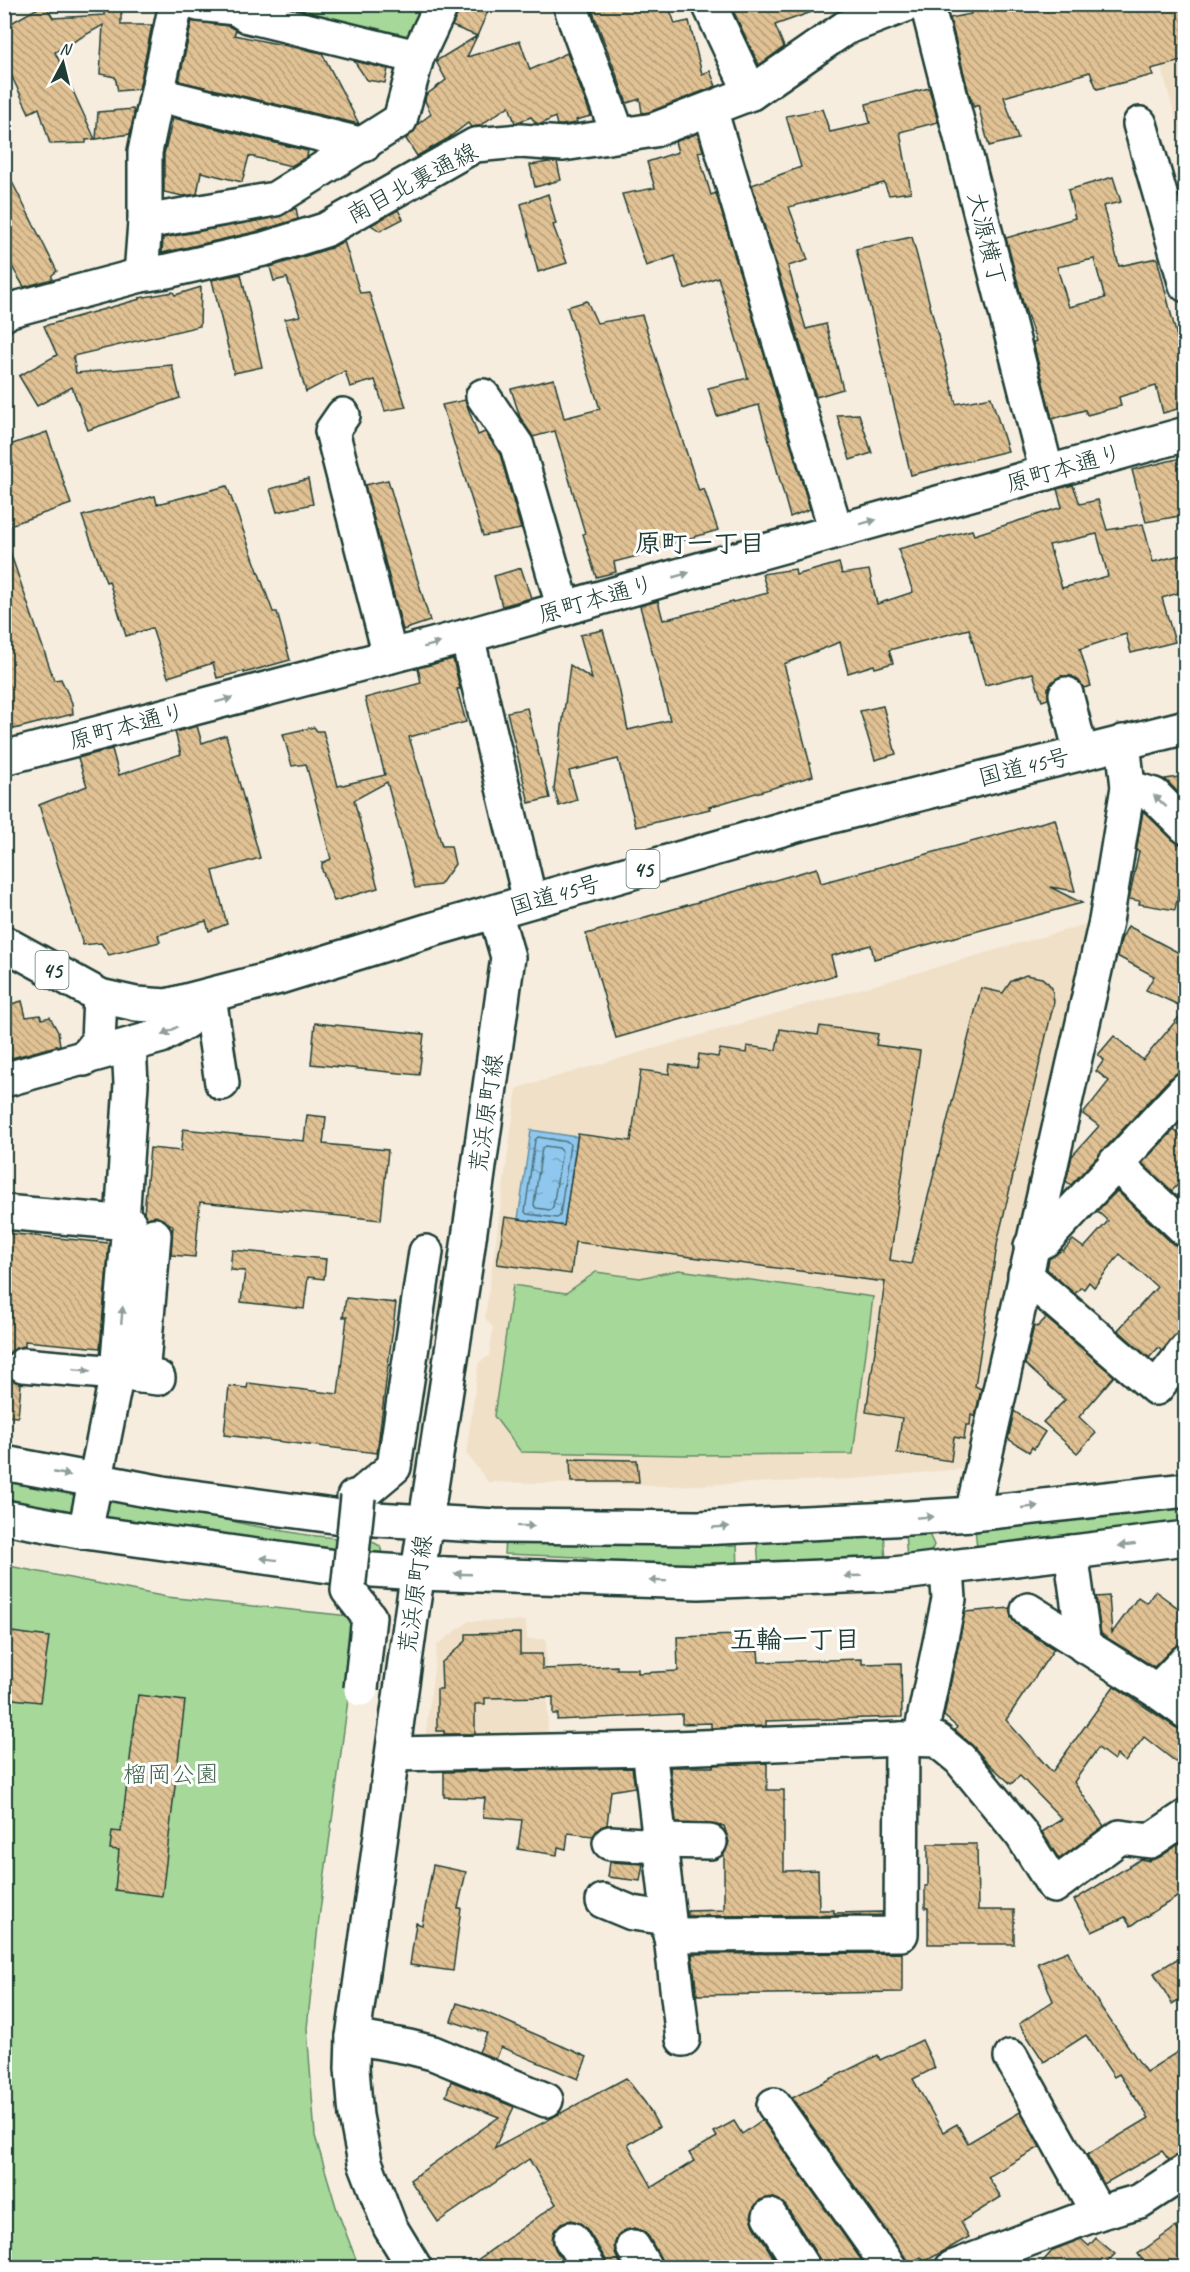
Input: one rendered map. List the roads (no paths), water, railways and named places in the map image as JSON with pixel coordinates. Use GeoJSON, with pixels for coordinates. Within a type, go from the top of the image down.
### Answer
{"type":"FeatureCollection","features":[{"type":"Feature","properties":{"kind":"main road"},"geometry":{"type":"LineString","coordinates":[[141,275],[145,222],[145,152],[159,95],[176,4]]}},
{"type":"Feature","properties":{"kind":"main road"},"geometry":{"type":"LineString","coordinates":[[198,4],[236,6],[248,16],[417,57]]}},
{"type":"Feature","properties":{"kind":"main road"},"geometry":{"type":"LineString","coordinates":[[145,222],[275,199],[364,145],[400,120],[417,57],[442,4]]}},
{"type":"Feature","properties":{"kind":"main road"},"geometry":{"type":"LineString","coordinates":[[570,4],[581,41],[601,84],[618,135]]}},
{"type":"Feature","properties":{"kind":"main road"},"geometry":{"type":"LineString","coordinates":[[709,4],[751,93]]}},
{"type":"Feature","properties":{"kind":"main road","name":"南目北裏通線"},"geometry":{"type":"LineString","coordinates":[[4,314],[141,275],[264,249],[326,230],[475,145],[520,141],[563,144],[654,130],[751,93],[845,28],[908,4]]}},
{"type":"Feature","properties":{"kind":"main road","name":"大源横丁"},"geometry":{"type":"LineString","coordinates":[[927,4],[1047,473]]}},
{"type":"Feature","properties":{"kind":"main road"},"geometry":{"type":"LineString","coordinates":[[159,95],[364,145]]}},
{"type":"Feature","properties":{"kind":"main road"},"geometry":{"type":"LineString","coordinates":[[710,109],[836,531]]}},
{"type":"Feature","properties":{"kind":"main road"},"geometry":{"type":"LineString","coordinates":[[1140,124],[1185,285]]}},
{"type":"Feature","properties":{"kind":"main road"},"geometry":{"type":"LineString","coordinates":[[483,396],[517,446],[564,609]]}},
{"type":"Feature","properties":{"kind":"main road"},"geometry":{"type":"LineString","coordinates":[[343,415],[332,431],[390,656]]}},
{"type":"Feature","properties":{"kind":"main road","name":"原町本通り"},"geometry":{"type":"LineString","coordinates":[[4,758],[467,636],[1185,434]]}},
{"type":"Feature","properties":{"kind":"main road"},"geometry":{"type":"LineString","coordinates":[[467,636],[530,901]]}},
{"type":"Feature","properties":{"kind":"main road"},"geometry":{"type":"LineString","coordinates":[[1066,694],[1081,753]]}},
{"type":"Feature","properties":{"kind":"main road","name":"国道45号"},"geometry":{"type":"LineString","coordinates":[[4,943],[100,996],[151,1006],[167,1006],[203,998],[800,824],[1185,727]]}},
{"type":"Feature","properties":{"kind":"main road"},"geometry":{"type":"LineString","coordinates":[[972,1514],[1106,921],[1128,787],[1123,742]]}},
{"type":"Feature","properties":{"kind":"main road"},"geometry":{"type":"LineString","coordinates":[[1128,787],[1154,795],[1185,827]]}},
{"type":"Feature","properties":{"kind":"main road","name":"荒浜原町線"},"geometry":{"type":"LineString","coordinates":[[415,2268],[390,2227],[365,2162],[356,2116],[352,2068],[353,2037],[508,957],[495,912]]}},
{"type":"Feature","properties":{"kind":"main road"},"geometry":{"type":"LineString","coordinates":[[84,1059],[98,1042],[100,996]]}},
{"type":"Feature","properties":{"kind":"main road"},"geometry":{"type":"LineString","coordinates":[[4,1080],[161,1036],[185,1022],[203,998]]}},
{"type":"Feature","properties":{"kind":"main road"},"geometry":{"type":"LineString","coordinates":[[203,998],[222,1083]]}},
{"type":"Feature","properties":{"kind":"main road"},"geometry":{"type":"LineString","coordinates":[[122,1222],[131,1084],[129,1046]]}},
{"type":"Feature","properties":{"kind":"main road"},"geometry":{"type":"LineString","coordinates":[[1028,1261],[1115,1163],[1185,1089]]}},
{"type":"Feature","properties":{"kind":"main road"},"geometry":{"type":"LineString","coordinates":[[1115,1163],[1185,1230]]}},
{"type":"Feature","properties":{"kind":"main road"},"geometry":{"type":"LineString","coordinates":[[4,1212],[129,1222],[139,1376]]}},
{"type":"Feature","properties":{"kind":"main road"},"geometry":{"type":"LineString","coordinates":[[85,1532],[95,1481],[139,1376],[154,1235]]}},
{"type":"Feature","properties":{"kind":"main road"},"geometry":{"type":"LineString","coordinates":[[361,1689],[369,1617],[348,1590],[356,1497],[394,1467],[426,1252]]}},
{"type":"Feature","properties":{"kind":"main road"},"geometry":{"type":"LineString","coordinates":[[1028,1261],[1156,1388],[1185,1350]]}},
{"type":"Feature","properties":{"kind":"main road"},"geometry":{"type":"LineString","coordinates":[[23,1365],[139,1376]]}},
{"type":"Feature","properties":{"kind":"main road"},"geometry":{"type":"LineString","coordinates":[[4,1463],[163,1493],[341,1516],[495,1526],[699,1528],[972,1514],[1185,1490]]}},
{"type":"Feature","properties":{"kind":"main road"},"geometry":{"type":"LineString","coordinates":[[4,1517],[85,1532],[343,1568],[418,1573],[699,1581],[894,1574],[1185,1538]]}},
{"type":"Feature","properties":{"kind":"main road"},"geometry":{"type":"LineString","coordinates":[[1071,1552],[1083,1646]]}},
{"type":"Feature","properties":{"kind":"main road"},"geometry":{"type":"LineString","coordinates":[[603,1901],[669,1927],[901,1934],[911,1739],[949,1599],[947,1569]]}},
{"type":"Feature","properties":{"kind":"main road"},"geometry":{"type":"LineString","coordinates":[[1028,1610],[1157,1691],[1185,1712]]}},
{"type":"Feature","properties":{"kind":"main road"},"geometry":{"type":"LineString","coordinates":[[1157,1691],[1185,1661]]}},
{"type":"Feature","properties":{"kind":"main road"},"geometry":{"type":"LineString","coordinates":[[394,1754],[937,1740],[960,1759],[1022,1835],[1054,1886],[1120,1837],[1150,1841],[1185,1817]]}},
{"type":"Feature","properties":{"kind":"main road"},"geometry":{"type":"LineString","coordinates":[[649,1749],[683,2039]]}},
{"type":"Feature","properties":{"kind":"main road"},"geometry":{"type":"LineString","coordinates":[[610,1843],[710,1842]]}},
{"type":"Feature","properties":{"kind":"main road"},"geometry":{"type":"LineString","coordinates":[[353,2037],[434,2053],[546,2100]]}},
{"type":"Feature","properties":{"kind":"main road"},"geometry":{"type":"LineString","coordinates":[[1011,2057],[1098,2213]]}},
{"type":"Feature","properties":{"kind":"main road"},"geometry":{"type":"LineString","coordinates":[[774,2105],[890,2268]]}},
{"type":"Feature","properties":{"kind":"main road"},"geometry":{"type":"LineString","coordinates":[[952,2268],[1098,2213],[1140,2201],[1185,2171]]}},
{"type":"Feature","properties":{"kind":"main road"},"geometry":{"type":"LineString","coordinates":[[770,2216],[803,2268]]}},
{"type":"Feature","properties":{"kind":"main road"},"geometry":{"type":"LineString","coordinates":[[571,2239],[589,2268]]}},
{"type":"Feature","properties":{"kind":"water"},"geometry":{"type":"Polygon","coordinates":[[[531,1130],[577,1137],[564,1226],[518,1219],[531,1130]]]}},
{"type":"Feature","properties":{"kind":"district","name":"原町一丁目"},"geometry":{"type":"Point","coordinates":[700,543]}},
{"type":"Feature","properties":{"kind":"district","name":"五輪一丁目"},"geometry":{"type":"Point","coordinates":[795,1639]}},
{"type":"Feature","properties":{"kind":"park label","name":"榴岡公園"},"geometry":{"type":"Point","coordinates":[171,1774]}}]}
